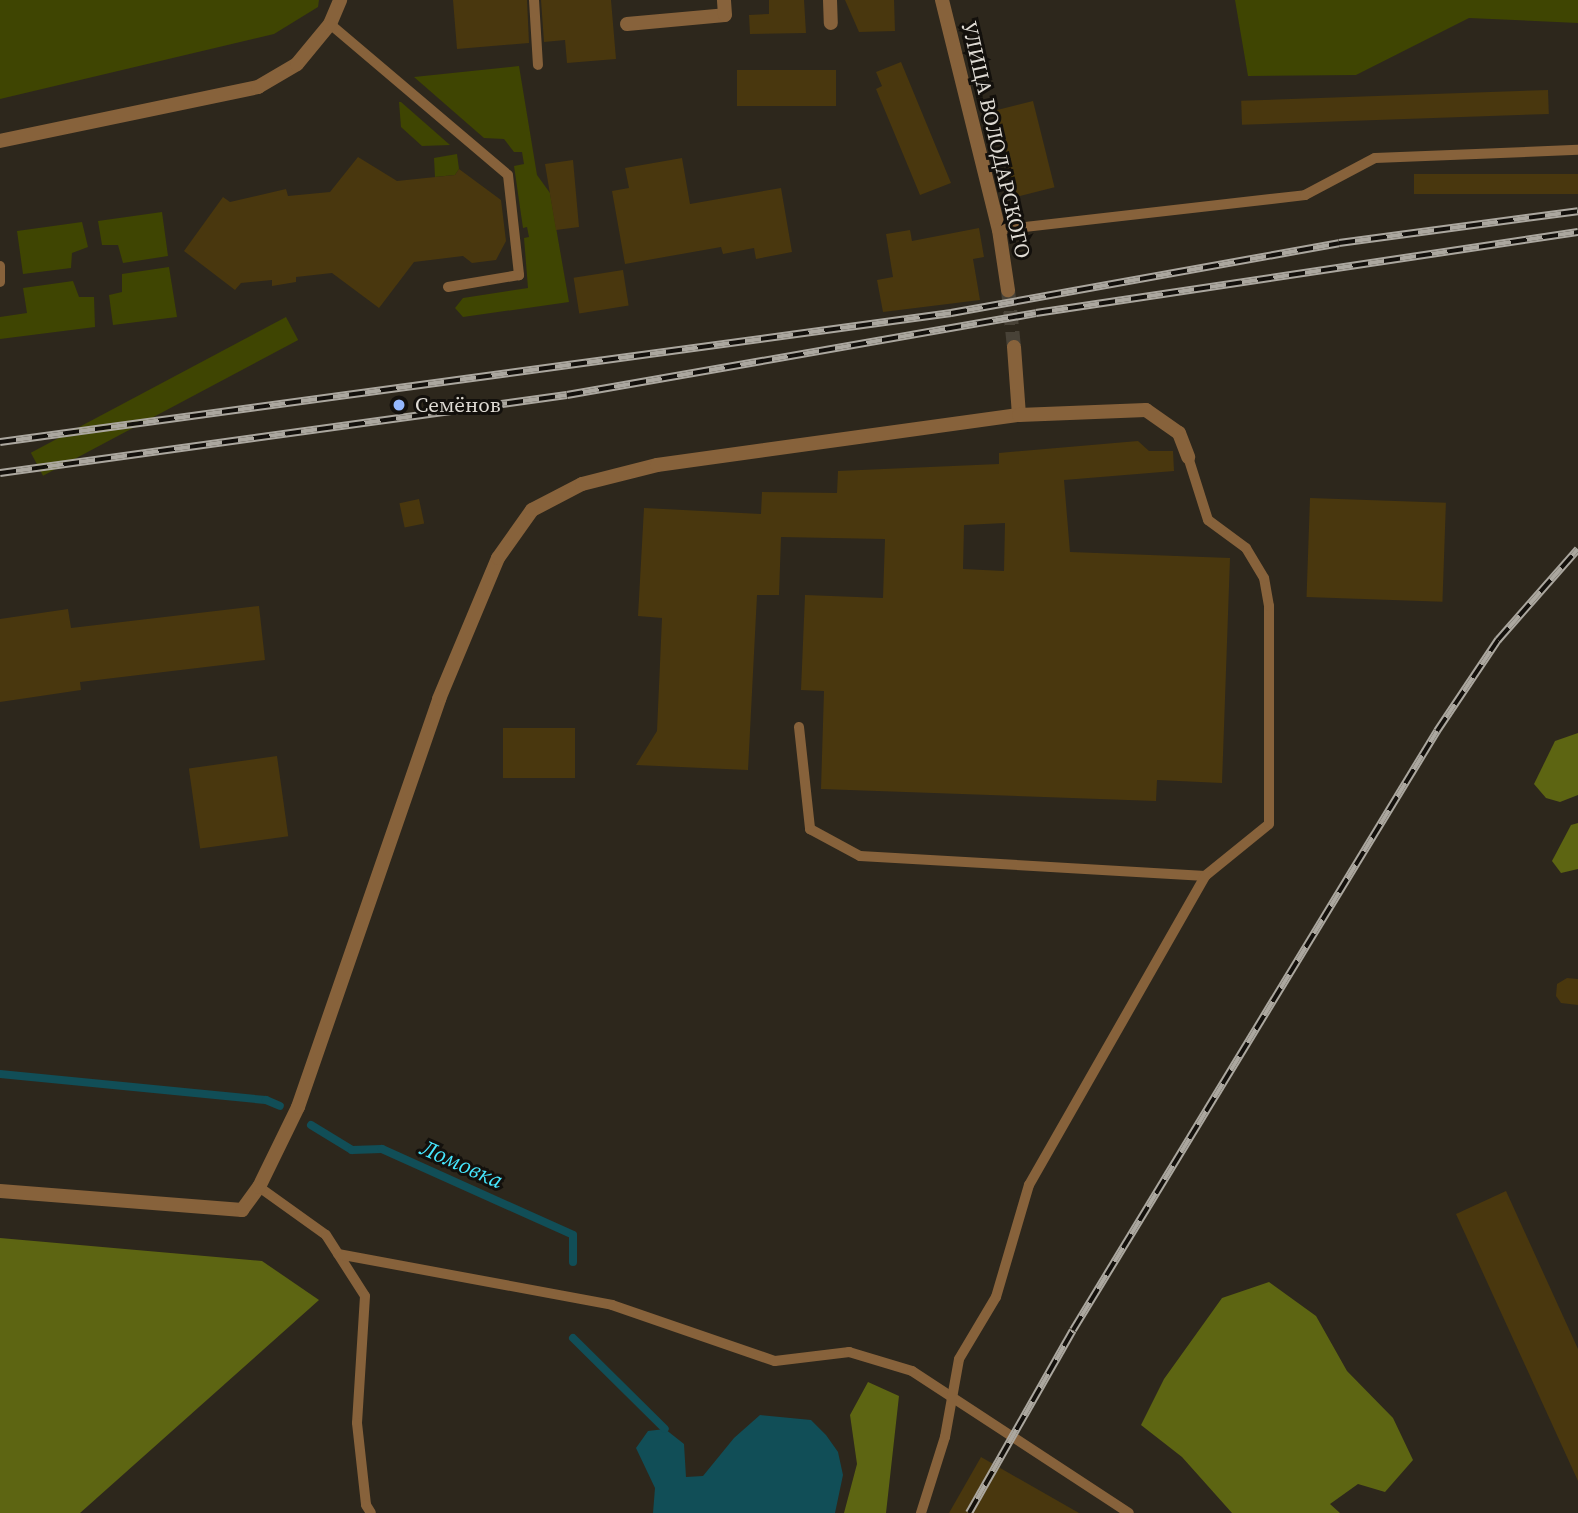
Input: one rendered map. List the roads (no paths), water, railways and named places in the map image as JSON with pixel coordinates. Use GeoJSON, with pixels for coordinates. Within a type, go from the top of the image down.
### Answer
{"type":"FeatureCollection","features":[{"type":"Feature","properties":{"kind":"street"},"geometry":{"type":"LineString","coordinates":[[0,141],[258,88],[297,64],[330,23],[340,0]]}},
{"type":"Feature","properties":{"kind":"street"},"geometry":{"type":"LineString","coordinates":[[627,24],[725,15],[724,0]]}},
{"type":"Feature","properties":{"kind":"street"},"geometry":{"type":"LineString","coordinates":[[830,0],[831,23]]}},
{"type":"Feature","properties":{"kind":"street","name":"УЛИЦА ВОЛОДАРСКОГО"},"geometry":{"type":"LineString","coordinates":[[942,0],[999,230],[1008,290]]}},
{"type":"Feature","properties":{"kind":"street"},"geometry":{"type":"LineString","coordinates":[[1014,347],[1020,415]]}},
{"type":"Feature","properties":{"kind":"street"},"geometry":{"type":"LineString","coordinates":[[0,1191],[242,1210],[259,1187],[298,1107],[439,699],[498,558],[532,510],[582,484],[657,465],[1020,415],[1146,410],[1179,433],[1188,457]]}},
{"type":"Feature","properties":{"kind":"lane"},"geometry":{"type":"LineString","coordinates":[[534,0],[538,65]]}},
{"type":"Feature","properties":{"kind":"lane"},"geometry":{"type":"LineString","coordinates":[[330,23],[508,175],[519,275],[448,287]]}},
{"type":"Feature","properties":{"kind":"lane"},"geometry":{"type":"LineString","coordinates":[[999,230],[1305,194],[1375,158],[1578,150]]}},
{"type":"Feature","properties":{"kind":"lane"},"geometry":{"type":"LineString","coordinates":[[0,267],[0,282]]}},
{"type":"Feature","properties":{"kind":"lane"},"geometry":{"type":"LineString","coordinates":[[921,1513],[954,1398],[959,1359],[996,1297],[1029,1185],[1205,876],[1269,824],[1269,606],[1264,578],[1246,548],[1208,520],[1188,457]]}},
{"type":"Feature","properties":{"kind":"lane"},"geometry":{"type":"LineString","coordinates":[[799,727],[810,829],[860,856],[1205,876]]}},
{"type":"Feature","properties":{"kind":"lane"},"geometry":{"type":"LineString","coordinates":[[259,1187],[326,1235],[365,1296],[357,1423],[366,1505],[371,1513]]}},
{"type":"Feature","properties":{"kind":"lane"},"geometry":{"type":"LineString","coordinates":[[338,1254],[612,1305],[775,1361],[849,1352],[912,1371],[1129,1513]]}},
{"type":"Feature","properties":{"kind":"water"},"geometry":{"type":"Polygon","coordinates":[[[760,1415],[811,1420],[826,1435],[838,1452],[843,1475],[835,1513],[653,1513],[655,1488],[636,1448],[648,1431],[665,1429],[684,1444],[686,1477],[703,1476],[734,1438],[760,1415]]]}},
{"type":"Feature","properties":{"kind":"waterway","name":"Ломовка"},"geometry":{"type":"LineString","coordinates":[[0,1074],[266,1100],[280,1106]]}},
{"type":"Feature","properties":{"kind":"waterway","name":"Ломовка"},"geometry":{"type":"LineString","coordinates":[[311,1125],[352,1150],[382,1149],[573,1235],[573,1262]]}},
{"type":"Feature","properties":{"kind":"waterway"},"geometry":{"type":"LineString","coordinates":[[573,1338],[665,1429]]}},
{"type":"Feature","properties":{"kind":"tunnel"},"geometry":{"type":"LineString","coordinates":[[1008,290],[1014,347]]}},
{"type":"Feature","properties":{"kind":"railway"},"geometry":{"type":"LineString","coordinates":[[0,442],[951,313],[1339,243],[1578,211]]}},
{"type":"Feature","properties":{"kind":"railway"},"geometry":{"type":"LineString","coordinates":[[0,473],[567,395],[1036,313],[1578,232]]}},
{"type":"Feature","properties":{"kind":"railway"},"geometry":{"type":"LineString","coordinates":[[969,1513],[1073,1330],[1437,731],[1498,640],[1578,549]]}},
{"type":"Feature","properties":{"kind":"place","name":"Семёнов"},"geometry":{"type":"Point","coordinates":[399,405]}}]}
